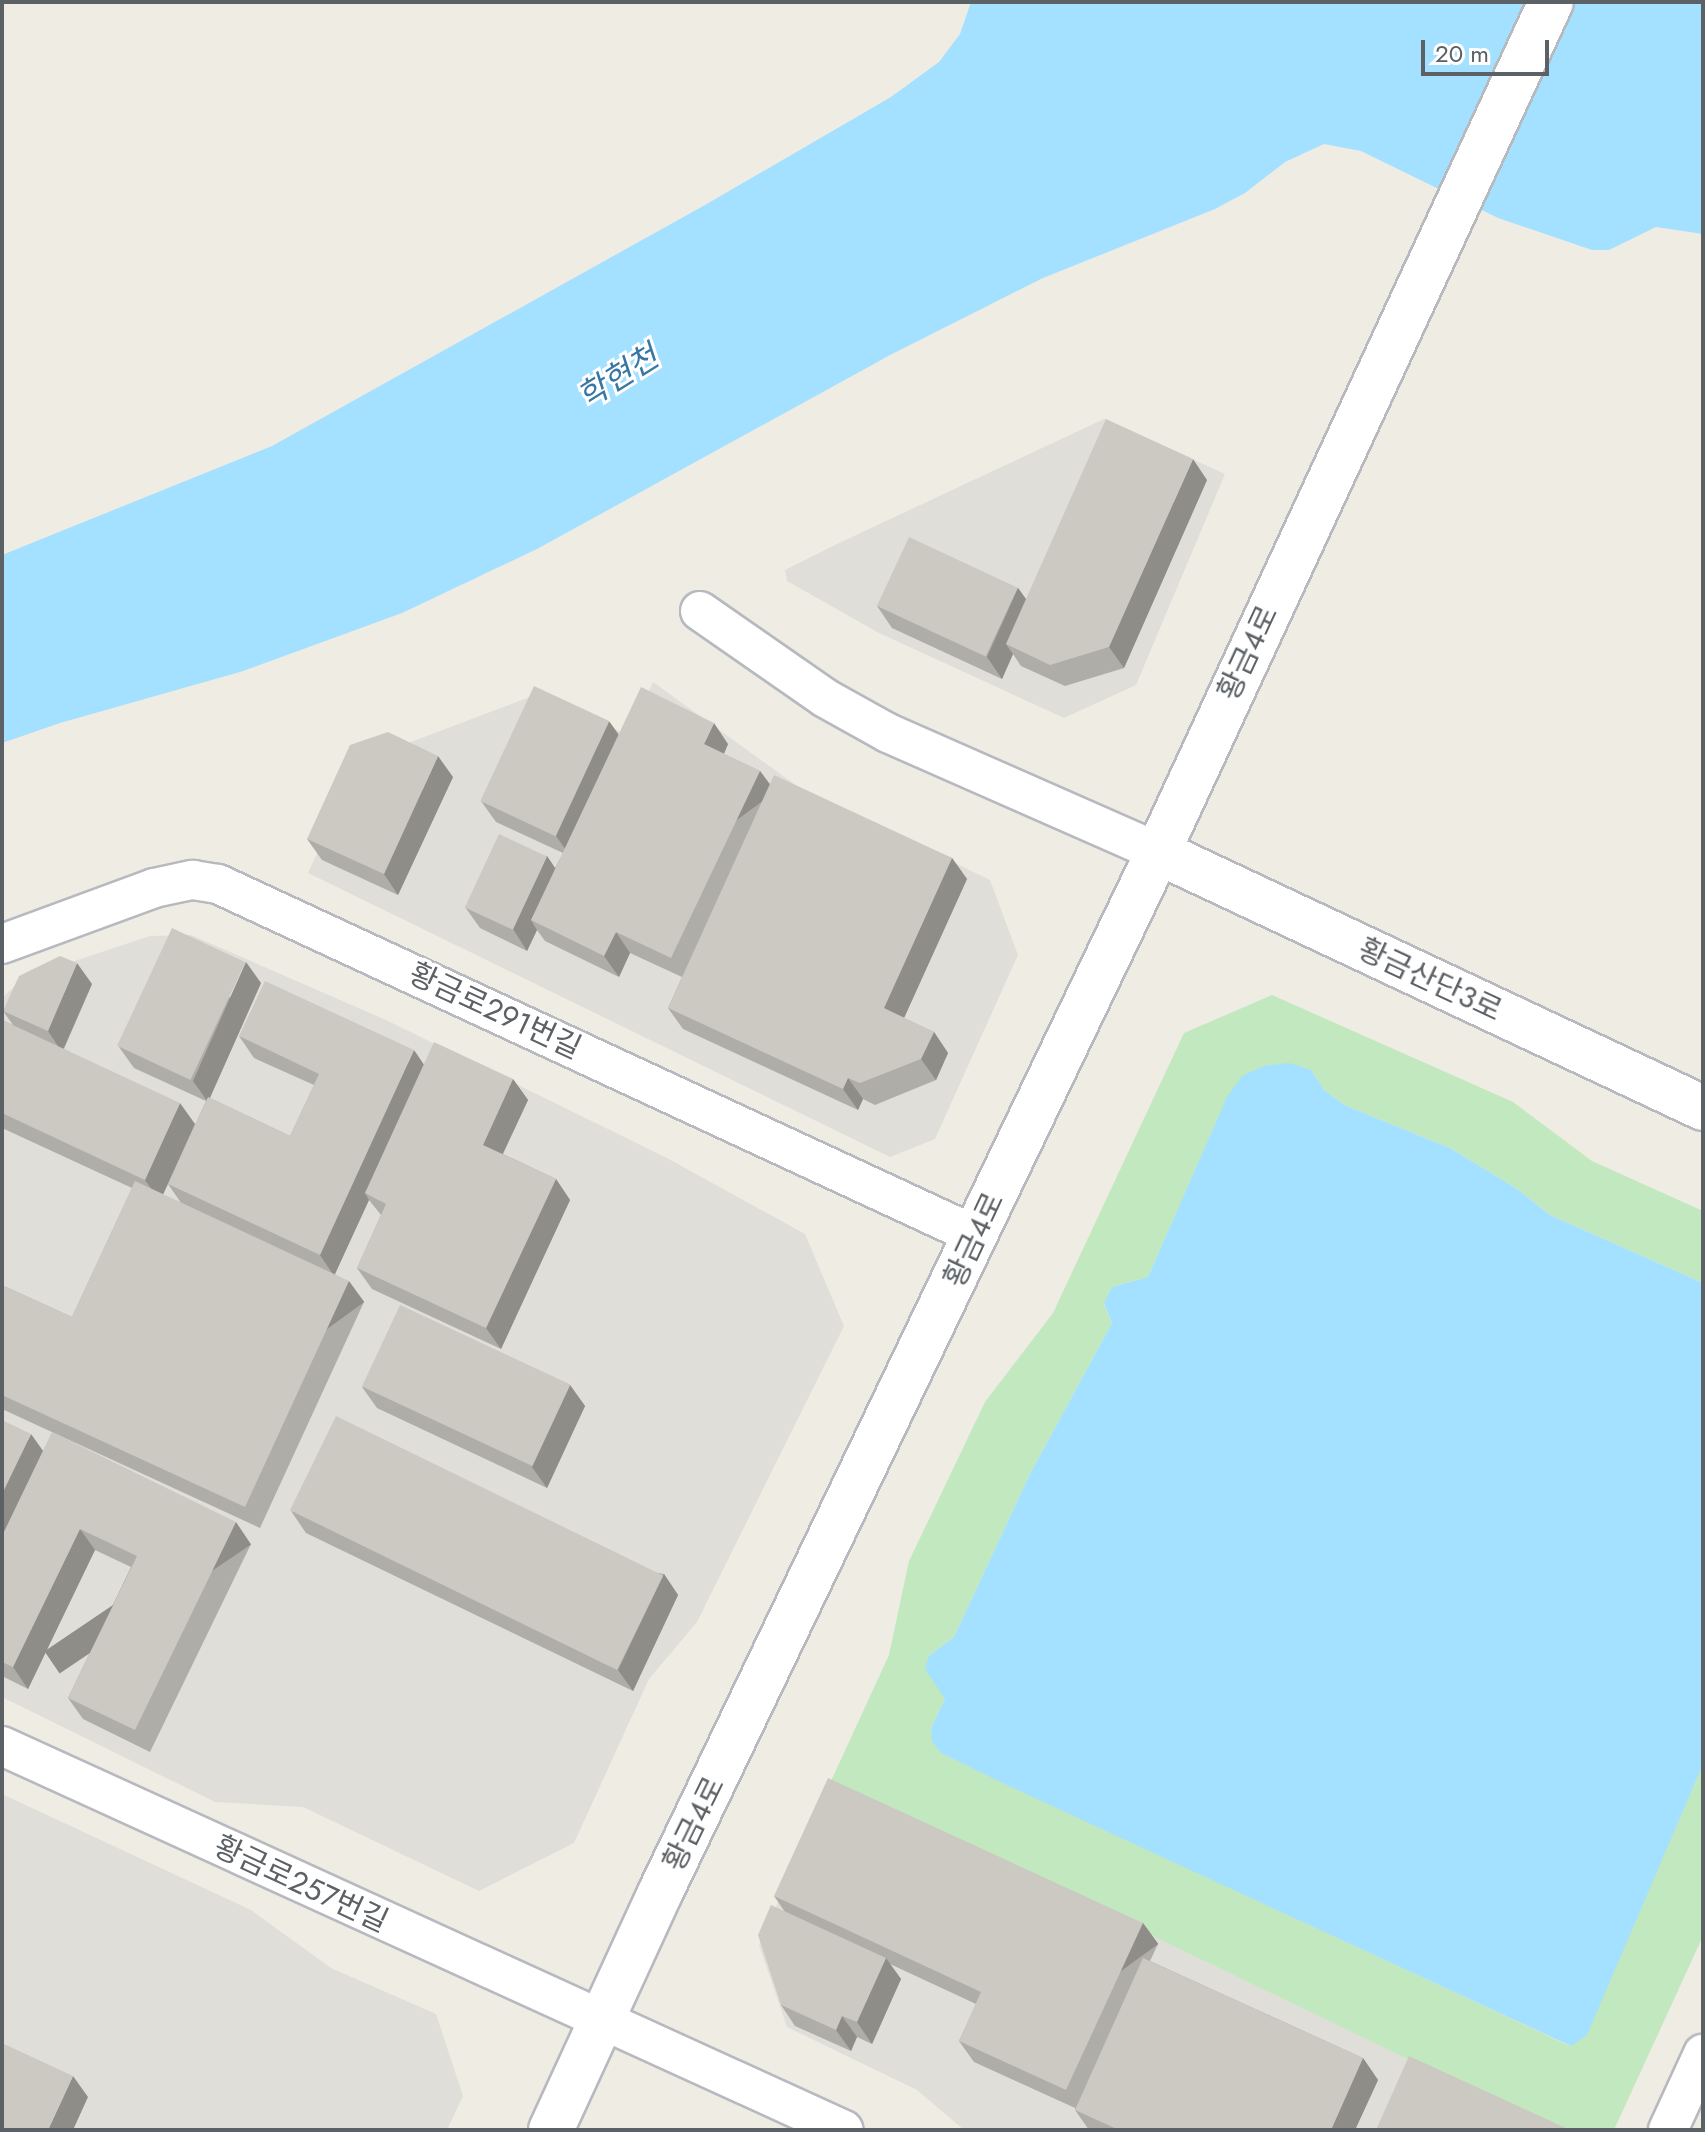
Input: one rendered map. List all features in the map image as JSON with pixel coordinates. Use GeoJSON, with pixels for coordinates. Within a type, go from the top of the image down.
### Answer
{"type":"FeatureCollection","features":[{"type":"Feature","properties":{"kind":"street","name":"황금4로"},"geometry":{"type":"LineString","coordinates":[[551,2130],[1158,852],[1551,2]]}},
{"type":"Feature","properties":{"kind":"street"},"geometry":{"type":"LineString","coordinates":[[700,611],[812,690],[888,733],[1158,852]]}},
{"type":"Feature","properties":{"kind":"street","name":"황금산단3로"},"geometry":{"type":"LineString","coordinates":[[1158,852],[1703,1108]]}},
{"type":"Feature","properties":{"kind":"street","name":"황금로291번길"},"geometry":{"type":"LineString","coordinates":[[2,944],[154,888],[193,880],[218,884],[977,1236]]}},
{"type":"Feature","properties":{"kind":"street","name":"황금로257번길"},"geometry":{"type":"LineString","coordinates":[[2,1746],[844,2130]]}},
{"type":"Feature","properties":{"kind":"street"},"geometry":{"type":"LineString","coordinates":[[1668,2130],[1703,2054]]}},
{"type":"Feature","properties":{"kind":"shaded area"},"geometry":{"type":"Polygon","coordinates":[[[1104,419],[1225,474],[1136,685],[1064,718],[879,633],[787,581],[785,570],[1104,419]]]}},
{"type":"Feature","properties":{"kind":"shaded area"},"geometry":{"type":"Polygon","coordinates":[[[653,682],[797,786],[990,880],[1018,955],[935,1139],[890,1157],[308,873],[358,762],[538,694],[628,735],[653,682]]]}},
{"type":"Feature","properties":{"kind":"shaded area"},"geometry":{"type":"Polygon","coordinates":[[[191,935],[386,1020],[667,1158],[805,1234],[844,1326],[697,1622],[649,1679],[574,1843],[479,1891],[303,1807],[215,1802],[2,1697],[2,998],[23,978],[150,936],[191,935]]]}},
{"type":"Feature","properties":{"kind":"shaded area"},"geometry":{"type":"Polygon","coordinates":[[[831,1781],[1556,2130],[964,2130],[917,2090],[787,2027],[759,1945],[831,1781]]]}},
{"type":"Feature","properties":{"kind":"shaded area"},"geometry":{"type":"Polygon","coordinates":[[[2,1794],[251,1910],[331,1968],[436,2014],[463,2096],[447,2130],[2,2130],[2,1794]]]}},
{"type":"Feature","properties":{"kind":"green space"},"geometry":{"type":"Polygon","coordinates":[[[1272,995],[1513,1102],[1592,1161],[1703,1211],[1703,1283],[1550,1215],[1517,1189],[1450,1148],[1344,1105],[1324,1090],[1311,1070],[1227,1098],[1148,1277],[1112,1287],[1104,1304],[1112,1323],[1030,1474],[954,1637],[929,1656],[945,1699],[931,1728],[941,1753],[1570,2046],[1703,1764],[1703,1936],[1614,2130],[1555,2130],[831,1781],[889,1655],[909,1561],[985,1402],[1053,1313],[1184,1033],[1272,995]]]}},
{"type":"Feature","properties":{"kind":"water","name":"학현천"},"geometry":{"type":"Polygon","coordinates":[[[971,2],[1703,2],[1703,234],[1656,227],[1609,250],[1592,250],[1498,218],[1361,151],[1324,144],[1285,162],[1245,193],[1215,209],[1043,278],[892,354],[537,549],[402,613],[240,672],[60,723],[2,743],[2,555],[272,446],[705,205],[891,97],[939,62],[960,34],[971,2]]]}},
{"type":"Feature","properties":{"kind":"water"},"geometry":{"type":"Polygon","coordinates":[[[1289,1063],[1311,1070],[1324,1090],[1344,1105],[1450,1148],[1517,1189],[1550,1215],[1703,1283],[1703,1764],[1587,2035],[1571,2046],[1011,1787],[941,1753],[932,1741],[931,1728],[945,1699],[925,1669],[929,1656],[954,1637],[1030,1474],[1112,1323],[1104,1303],[1112,1287],[1148,1277],[1227,1097],[1242,1076],[1264,1066],[1289,1063]]]}},
{"type":"Feature","properties":{"kind":"building"},"geometry":{"type":"Polygon","coordinates":[[[1106,419],[1193,459],[1109,647],[1050,665],[1006,644],[1106,419]]]}},
{"type":"Feature","properties":{"kind":"building"},"geometry":{"type":"Polygon","coordinates":[[[909,537],[1018,588],[986,657],[877,606],[909,537]]]}},
{"type":"Feature","properties":{"kind":"building"},"geometry":{"type":"Polygon","coordinates":[[[534,686],[609,721],[556,836],[480,801],[534,686]]]}},
{"type":"Feature","properties":{"kind":"building"},"geometry":{"type":"Polygon","coordinates":[[[641,687],[714,723],[704,744],[760,771],[671,958],[616,932],[604,956],[531,920],[641,687]]]}},
{"type":"Feature","properties":{"kind":"building"},"geometry":{"type":"Polygon","coordinates":[[[388,732],[438,756],[384,874],[307,839],[350,745],[388,732]]]}},
{"type":"Feature","properties":{"kind":"building"},"geometry":{"type":"Polygon","coordinates":[[[774,775],[952,858],[884,1008],[934,1032],[921,1059],[860,1083],[848,1078],[843,1089],[668,1008],[774,775]]]}},
{"type":"Feature","properties":{"kind":"building"},"geometry":{"type":"Polygon","coordinates":[[[499,834],[547,856],[513,930],[465,907],[499,834]]]}},
{"type":"Feature","properties":{"kind":"building"},"geometry":{"type":"Polygon","coordinates":[[[172,928],[245,962],[190,1080],[117,1046],[172,928]]]}},
{"type":"Feature","properties":{"kind":"building"},"geometry":{"type":"Polygon","coordinates":[[[60,956],[77,963],[48,1031],[3,1011],[19,976],[60,956]]]}},
{"type":"Feature","properties":{"kind":"building"},"geometry":{"type":"Polygon","coordinates":[[[265,981],[414,1050],[320,1255],[168,1184],[208,1097],[290,1136],[319,1074],[239,1036],[265,981]]]}},
{"type":"Feature","properties":{"kind":"building"},"geometry":{"type":"Polygon","coordinates":[[[2,1020],[180,1103],[145,1180],[2,1113],[2,1020]]]}},
{"type":"Feature","properties":{"kind":"building"},"geometry":{"type":"Polygon","coordinates":[[[434,1042],[513,1079],[483,1145],[556,1179],[486,1328],[357,1268],[386,1204],[365,1193],[434,1042]]]}},
{"type":"Feature","properties":{"kind":"building"},"geometry":{"type":"Polygon","coordinates":[[[135,1181],[349,1281],[245,1507],[2,1395],[2,1285],[72,1317],[135,1181]]]}},
{"type":"Feature","properties":{"kind":"building"},"geometry":{"type":"Polygon","coordinates":[[[400,1305],[570,1384],[532,1466],[362,1387],[400,1305]]]}},
{"type":"Feature","properties":{"kind":"building"},"geometry":{"type":"Polygon","coordinates":[[[336,1416],[663,1576],[617,1670],[290,1510],[336,1416]]]}},
{"type":"Feature","properties":{"kind":"building"},"geometry":{"type":"Polygon","coordinates":[[[2,1420],[31,1434],[2,1494],[2,1420]]]}},
{"type":"Feature","properties":{"kind":"building"},"geometry":{"type":"Polygon","coordinates":[[[52,1432],[236,1522],[135,1730],[68,1698],[137,1556],[80,1529],[13,1667],[2,1662],[2,1536],[52,1432]]]}},
{"type":"Feature","properties":{"kind":"building"},"geometry":{"type":"Polygon","coordinates":[[[828,1778],[1143,1923],[1066,2090],[959,2041],[981,1992],[774,1896],[828,1778]]]}},
{"type":"Feature","properties":{"kind":"building"},"geometry":{"type":"Polygon","coordinates":[[[771,1905],[886,1958],[857,2022],[842,2016],[836,2030],[781,2005],[758,1935],[771,1905]]]}},
{"type":"Feature","properties":{"kind":"building"},"geometry":{"type":"Polygon","coordinates":[[[1143,1958],[1363,2058],[1331,2130],[1119,2130],[1075,2110],[1143,1958]]]}},
{"type":"Feature","properties":{"kind":"building"},"geometry":{"type":"Polygon","coordinates":[[[2,2043],[73,2076],[48,2130],[2,2130],[2,2043]]]}},
{"type":"Feature","properties":{"kind":"building"},"geometry":{"type":"Polygon","coordinates":[[[1409,2056],[1566,2128],[1376,2130],[1409,2056]]]}}]}
